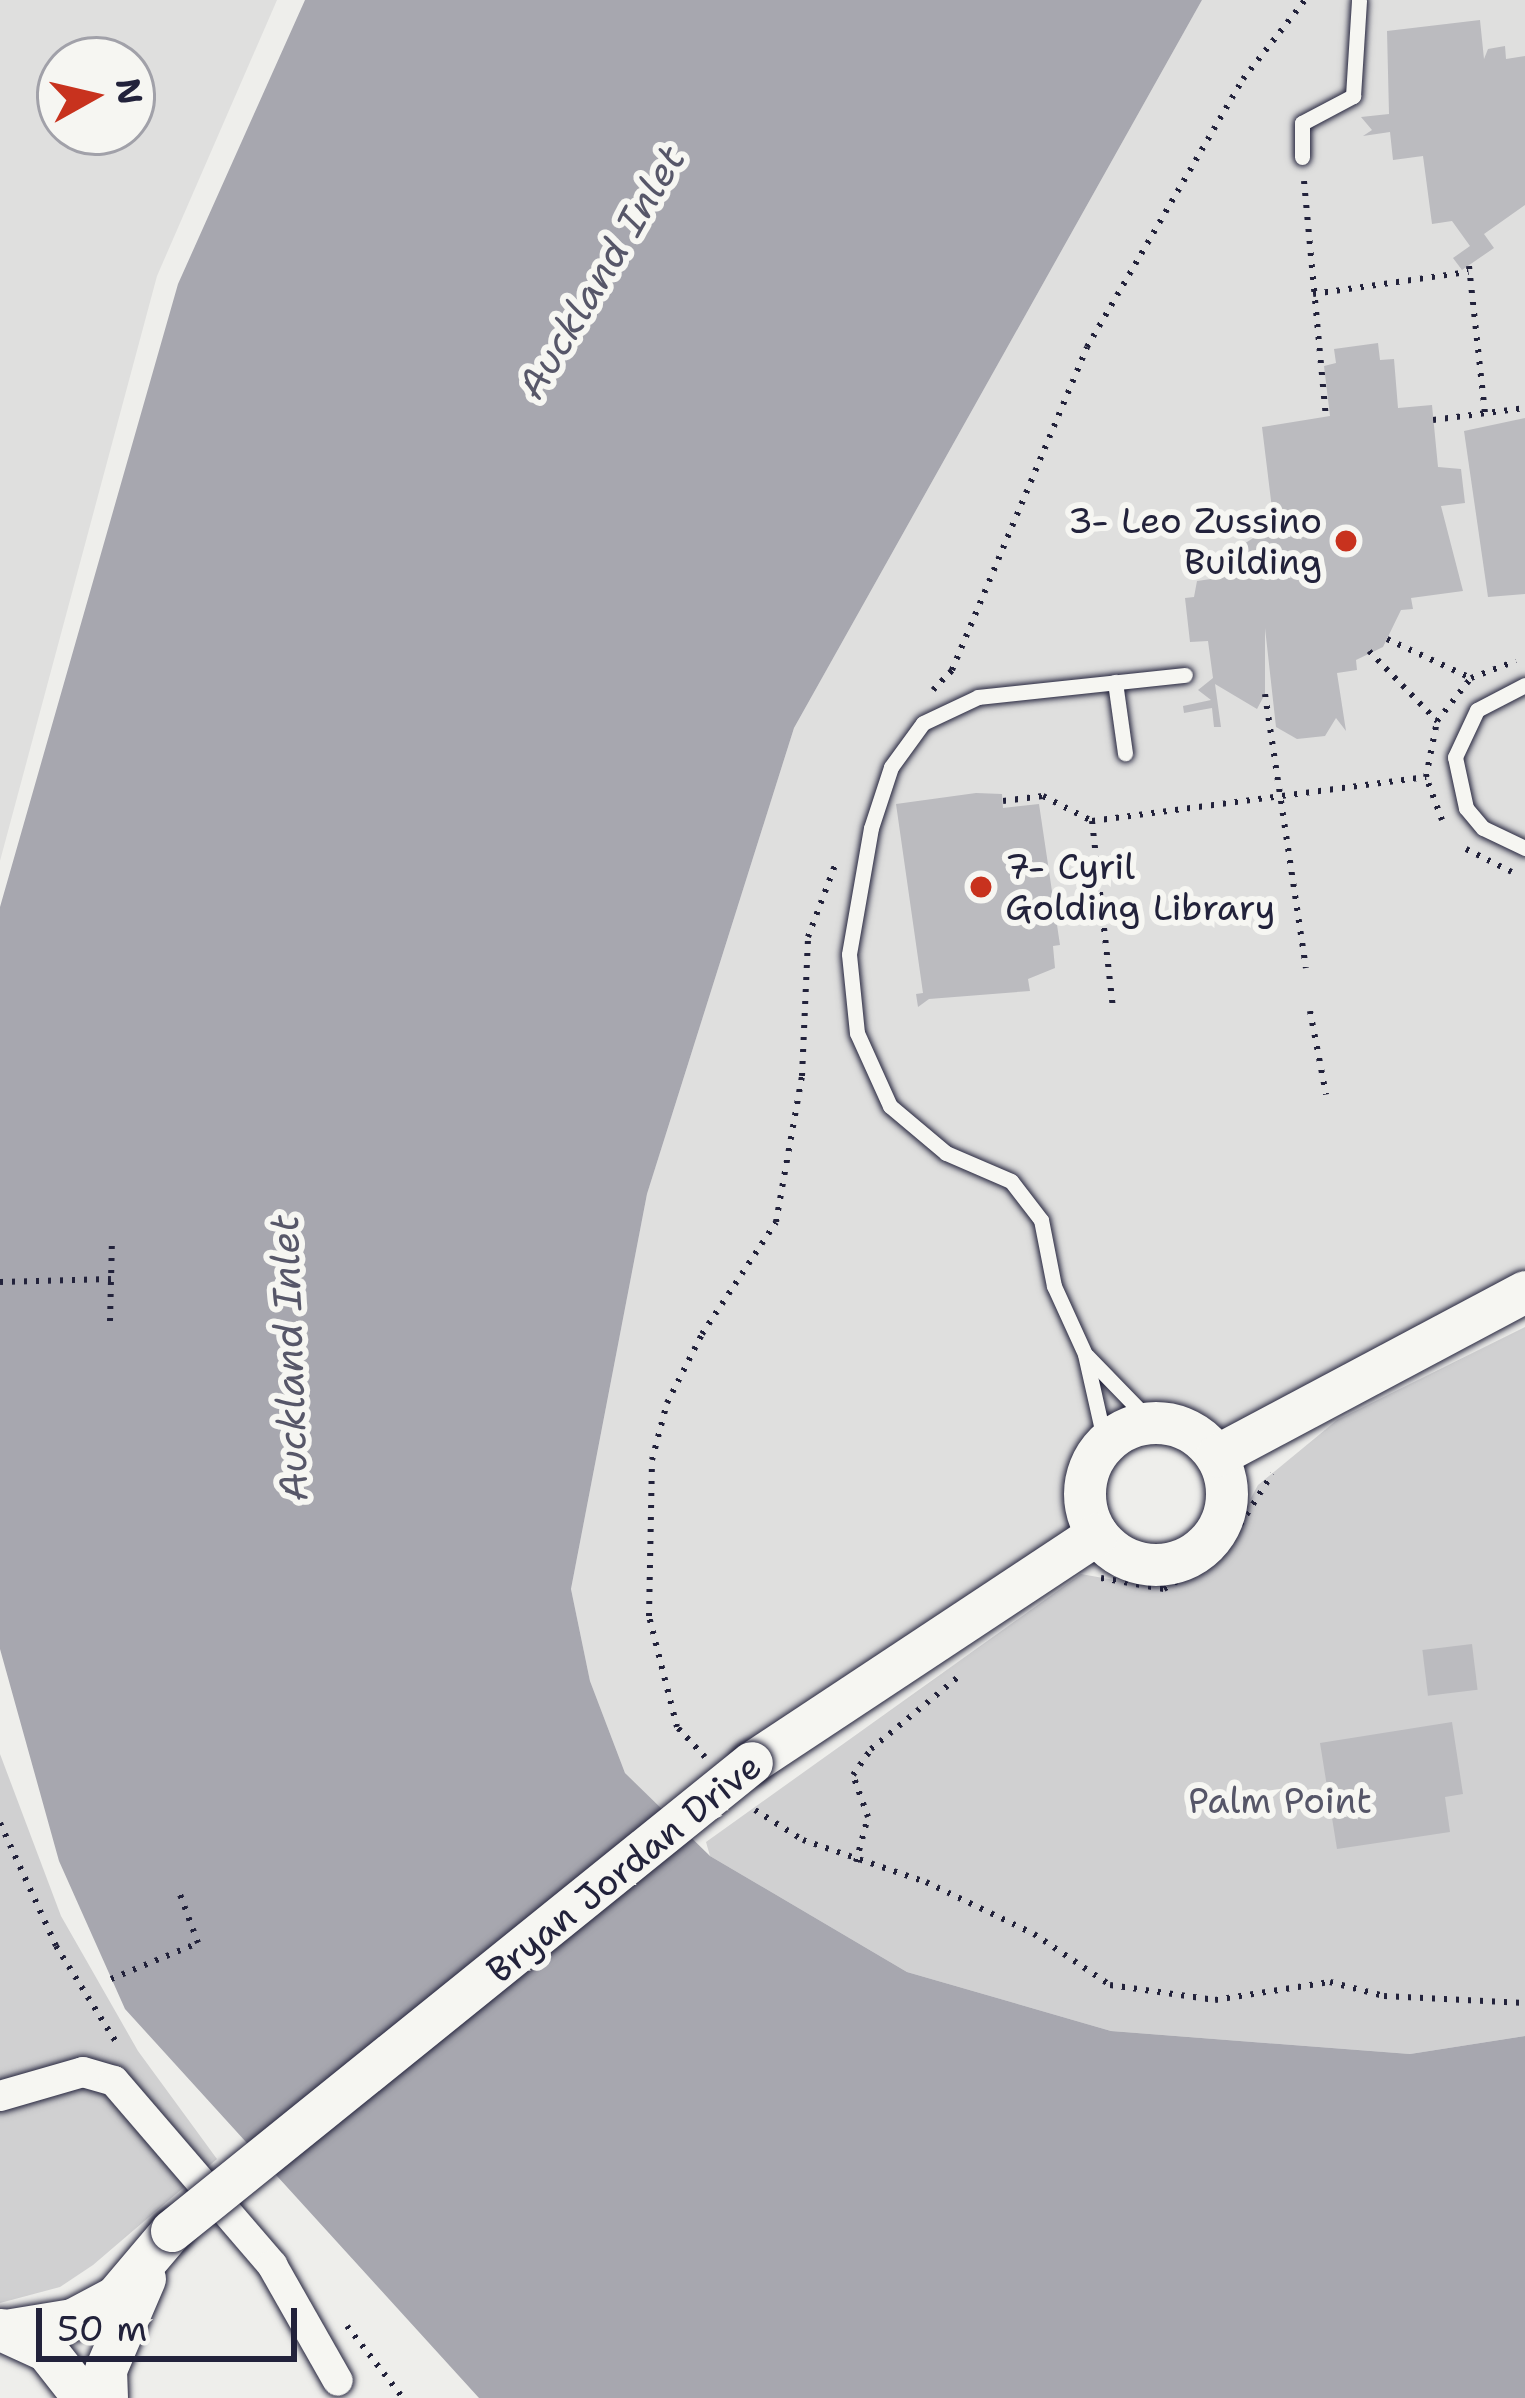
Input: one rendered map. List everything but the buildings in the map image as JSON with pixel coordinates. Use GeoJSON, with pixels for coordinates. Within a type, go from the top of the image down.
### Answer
{"type":"FeatureCollection","features":[{"type":"Feature","properties":{"kind":"main road"},"geometry":{"type":"LineString","coordinates":[[1217,1456],[1525,1292]]}},
{"type":"Feature","properties":{"kind":"main road"},"geometry":{"type":"LineString","coordinates":[[1151,1422],[1200,1437],[1217,1456],[1228,1503],[1221,1527],[1185,1560],[1136,1564],[1097,1535],[1085,1487],[1106,1443],[1151,1422]]}},
{"type":"Feature","properties":{"kind":"main road","name":"Bryan Jordan Drive"},"geometry":{"type":"LineString","coordinates":[[3,2330],[73,2320],[116,2297],[172,2230],[752,1763],[1097,1535]]}},
{"type":"Feature","properties":{"kind":"main road","name":"Bryan Jordan Drive"},"geometry":{"type":"LineString","coordinates":[[106,2398],[106,2370],[123,2320],[172,2230]]}},
{"type":"Feature","properties":{"kind":"main road"},"geometry":{"type":"LineString","coordinates":[[3,2330],[47,2351],[84,2398]]}},
{"type":"Feature","properties":{"kind":"street"},"geometry":{"type":"LineString","coordinates":[[0,2096],[83,2072],[114,2081],[272,2265],[338,2381]]}},
{"type":"Feature","properties":{"kind":"lane"},"geometry":{"type":"LineString","coordinates":[[1302,157],[1302,123],[1353,96],[1359,0]]}},
{"type":"Feature","properties":{"kind":"lane"},"geometry":{"type":"LineString","coordinates":[[1106,1443],[1085,1354],[1054,1286],[1041,1220],[1012,1181],[946,1153],[890,1106],[857,1033],[849,954],[871,828],[891,767],[922,723],[978,697],[1185,675]]}},
{"type":"Feature","properties":{"kind":"lane"},"geometry":{"type":"LineString","coordinates":[[1115,682],[1125,753]]}},
{"type":"Feature","properties":{"kind":"lane"},"geometry":{"type":"LineString","coordinates":[[1525,685],[1477,710],[1455,758],[1466,808],[1483,828],[1525,848]]}},
{"type":"Feature","properties":{"kind":"lane"},"geometry":{"type":"LineString","coordinates":[[1085,1354],[1151,1422]]}},
{"type":"Feature","properties":{"kind":"path"},"geometry":{"type":"LineString","coordinates":[[925,698],[952,670],[1087,347],[1243,79],[1305,0]]}},
{"type":"Feature","properties":{"kind":"path"},"geometry":{"type":"LineString","coordinates":[[1302,157],[1325,416]]}},
{"type":"Feature","properties":{"kind":"path"},"geometry":{"type":"LineString","coordinates":[[1313,294],[1469,269],[1485,413]]}},
{"type":"Feature","properties":{"kind":"path"},"geometry":{"type":"LineString","coordinates":[[1433,420],[1525,408]]}},
{"type":"Feature","properties":{"kind":"path"},"geometry":{"type":"LineString","coordinates":[[1387,639],[1471,678]]}},
{"type":"Feature","properties":{"kind":"path"},"geometry":{"type":"LineString","coordinates":[[1369,651],[1437,722]]}},
{"type":"Feature","properties":{"kind":"path"},"geometry":{"type":"LineString","coordinates":[[1265,694],[1306,968]]}},
{"type":"Feature","properties":{"kind":"path"},"geometry":{"type":"LineString","coordinates":[[1003,801],[1042,796],[1092,821],[1426,777]]}},
{"type":"Feature","properties":{"kind":"path"},"geometry":{"type":"LineString","coordinates":[[1092,821],[1113,1007]]}},
{"type":"Feature","properties":{"kind":"path"},"geometry":{"type":"LineString","coordinates":[[707,1759],[677,1727],[649,1616],[652,1460],[667,1403],[702,1334],[776,1222],[802,1076],[808,937],[842,849]]}},
{"type":"Feature","properties":{"kind":"path"},"geometry":{"type":"LineString","coordinates":[[1310,1011],[1326,1094]]}},
{"type":"Feature","properties":{"kind":"path"},"geometry":{"type":"LineString","coordinates":[[110,1321],[112,1238]]}},
{"type":"Feature","properties":{"kind":"path"},"geometry":{"type":"LineString","coordinates":[[0,1282],[111,1279]]}},
{"type":"Feature","properties":{"kind":"path"},"geometry":{"type":"LineString","coordinates":[[1081,1574],[1164,1589],[1220,1555],[1258,1485],[1290,1459]]}},
{"type":"Feature","properties":{"kind":"path"},"geometry":{"type":"LineString","coordinates":[[856,1862],[868,1817],[853,1775],[871,1749],[976,1661]]}},
{"type":"Feature","properties":{"kind":"path"},"geometry":{"type":"LineString","coordinates":[[753,1808],[768,1823],[856,1862],[926,1882],[1034,1934],[1111,1985],[1215,2000],[1330,1982],[1384,1996],[1525,2003]]}},
{"type":"Feature","properties":{"kind":"path"},"geometry":{"type":"LineString","coordinates":[[111,1978],[198,1943],[178,1888]]}},
{"type":"Feature","properties":{"kind":"shaded area"},"geometry":{"type":"Polygon","coordinates":[[[0,0],[277,0],[157,276],[0,861],[0,0]]]}},
{"type":"Feature","properties":{"kind":"shaded area"},"geometry":{"type":"Polygon","coordinates":[[[1202,0],[1525,0],[1525,1292],[1217,1456],[1177,1425],[1126,1428],[1091,1463],[1085,1487],[1097,1535],[676,1824],[625,1773],[590,1681],[571,1589],[647,1194],[794,728],[1202,0]]]}},
{"type":"Feature","properties":{"kind":"green space","name":"Palm Point"},"geometry":{"type":"Polygon","coordinates":[[[1525,1327],[1525,2036],[1410,2054],[1111,2031],[907,1972],[710,1856],[706,1842],[1081,1574],[1164,1589],[1220,1555],[1258,1485],[1337,1420],[1525,1327]]]}},
{"type":"Feature","properties":{"kind":"green space"},"geometry":{"type":"Polygon","coordinates":[[[0,1754],[61,1916],[138,2051],[217,2159],[93,2265],[60,2287],[0,2303],[0,1754]]]}},
{"type":"Feature","properties":{"kind":"water","name":"Auckland Inlet"},"geometry":{"type":"Polygon","coordinates":[[[305,0],[1202,0],[794,728],[647,1194],[571,1589],[590,1681],[625,1773],[710,1856],[907,1972],[1111,2031],[1410,2054],[1525,2036],[1525,2398],[479,2398],[125,2009],[59,1861],[0,1649],[0,907],[178,284],[305,0]]]}},
{"type":"Feature","properties":{"kind":"place","name":"3- Leo Zussino Building"},"geometry":{"type":"Point","coordinates":[1346,541]}},
{"type":"Feature","properties":{"kind":"place","name":"7- Cyril Golding Library"},"geometry":{"type":"Point","coordinates":[981,887]}}]}
